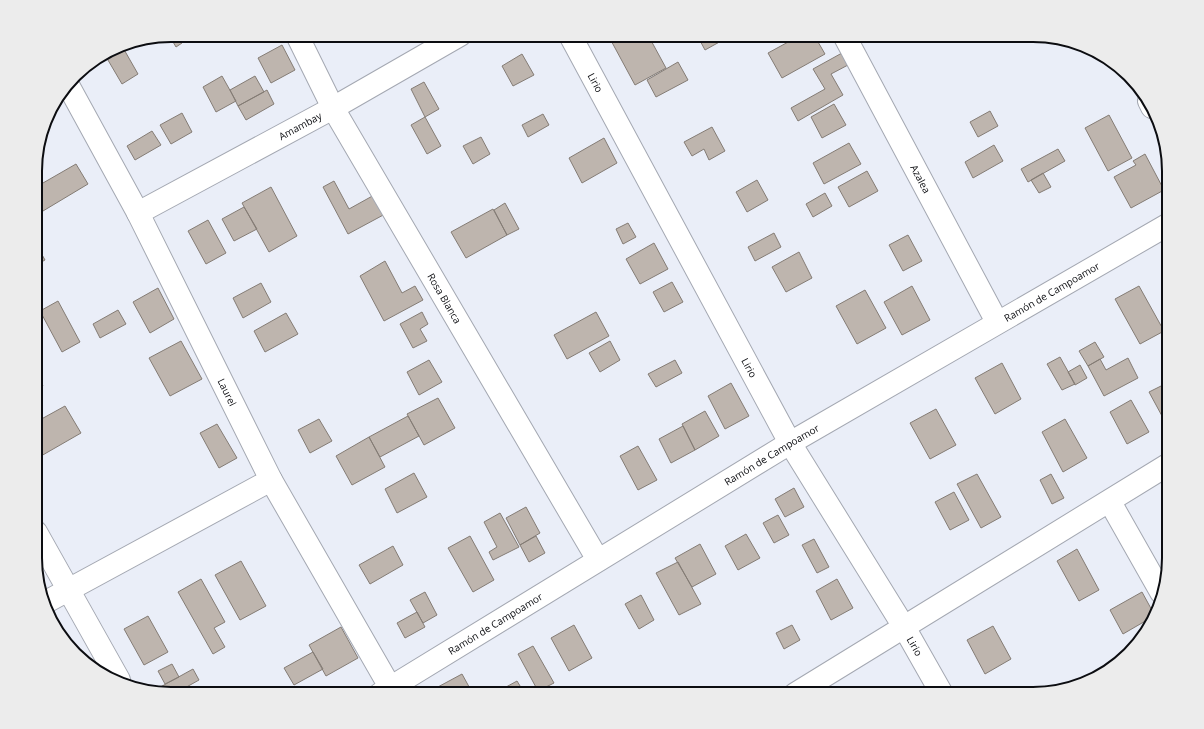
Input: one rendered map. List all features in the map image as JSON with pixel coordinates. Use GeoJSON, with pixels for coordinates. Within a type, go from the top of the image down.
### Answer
{"type":"FeatureCollection","features":[{"type":"Feature","properties":{"kind":"street","name":"Rosa Blanca"},"geometry":{"type":"LineString","coordinates":[[300,42],[333,108],[598,560]]}},
{"type":"Feature","properties":{"kind":"street","name":"Amambay"},"geometry":{"type":"LineString","coordinates":[[138,213],[333,108],[448,42]]}},
{"type":"Feature","properties":{"kind":"street","name":"Lirio"},"geometry":{"type":"LineString","coordinates":[[574,42],[790,444],[904,627],[938,687]]}},
{"type":"Feature","properties":{"kind":"street","name":"Azalea"},"geometry":{"type":"LineString","coordinates":[[848,42],[997,322]]}},
{"type":"Feature","properties":{"kind":"street","name":"Laurel"},"geometry":{"type":"LineString","coordinates":[[71,91],[138,213],[271,480],[385,687]]}},
{"type":"Feature","properties":{"kind":"street","name":"Ramón de Campoamor"},"geometry":{"type":"LineString","coordinates":[[396,687],[598,560],[790,444],[997,322],[1162,228]]}},
{"type":"Feature","properties":{"kind":"street"},"geometry":{"type":"LineString","coordinates":[[807,687],[1110,502],[1162,469]]}},
{"type":"Feature","properties":{"kind":"street"},"geometry":{"type":"LineString","coordinates":[[49,600],[271,480]]}},
{"type":"Feature","properties":{"kind":"street"},"geometry":{"type":"LineString","coordinates":[[1110,502],[1159,588]]}},
{"type":"Feature","properties":{"kind":"street"},"geometry":{"type":"LineString","coordinates":[[42,543],[116,674]]}},
{"type":"Feature","properties":{"kind":"building"},"geometry":{"type":"Polygon","coordinates":[[[173,42],[182,42],[182,43],[176,47],[173,42]]]}},
{"type":"Feature","properties":{"kind":"building"},"geometry":{"type":"Polygon","coordinates":[[[612,42],[652,42],[666,68],[635,85],[612,42]]]}},
{"type":"Feature","properties":{"kind":"building"},"geometry":{"type":"Polygon","coordinates":[[[701,42],[719,42],[705,50],[701,42]]]}},
{"type":"Feature","properties":{"kind":"building"},"geometry":{"type":"Polygon","coordinates":[[[788,42],[818,42],[825,54],[782,78],[768,53],[788,42]]]}},
{"type":"Feature","properties":{"kind":"building"},"geometry":{"type":"Polygon","coordinates":[[[282,45],[295,70],[271,83],[258,58],[282,45]]]}},
{"type":"Feature","properties":{"kind":"building"},"geometry":{"type":"Polygon","coordinates":[[[125,51],[138,74],[122,84],[107,59],[125,51]]]}},
{"type":"Feature","properties":{"kind":"building"},"geometry":{"type":"Polygon","coordinates":[[[842,53],[848,65],[831,74],[843,95],[798,121],[791,108],[825,89],[813,69],[842,53]]]}},
{"type":"Feature","properties":{"kind":"building"},"geometry":{"type":"Polygon","coordinates":[[[522,54],[534,75],[513,86],[502,66],[522,54]]]}},
{"type":"Feature","properties":{"kind":"building"},"geometry":{"type":"Polygon","coordinates":[[[678,62],[688,80],[656,97],[647,80],[678,62]]]}},
{"type":"Feature","properties":{"kind":"building"},"geometry":{"type":"Polygon","coordinates":[[[222,76],[236,101],[216,112],[203,87],[222,76]]]}},
{"type":"Feature","properties":{"kind":"building"},"geometry":{"type":"Polygon","coordinates":[[[255,76],[264,92],[238,106],[230,90],[255,76]]]}},
{"type":"Feature","properties":{"kind":"building"},"geometry":{"type":"Polygon","coordinates":[[[424,82],[439,109],[425,117],[411,89],[424,82]]]}},
{"type":"Feature","properties":{"kind":"building"},"geometry":{"type":"Polygon","coordinates":[[[267,90],[274,104],[246,120],[238,106],[267,90]]]}},
{"type":"Feature","properties":{"kind":"building"},"geometry":{"type":"Polygon","coordinates":[[[834,104],[846,125],[822,138],[811,117],[834,104]]]}},
{"type":"Feature","properties":{"kind":"building"},"geometry":{"type":"Polygon","coordinates":[[[990,111],[998,126],[978,137],[970,122],[990,111]]]}},
{"type":"Feature","properties":{"kind":"building"},"geometry":{"type":"Polygon","coordinates":[[[182,113],[192,132],[171,144],[160,125],[182,113]]]}},
{"type":"Feature","properties":{"kind":"building"},"geometry":{"type":"Polygon","coordinates":[[[543,114],[549,125],[528,137],[522,125],[543,114]]]}},
{"type":"Feature","properties":{"kind":"building"},"geometry":{"type":"Polygon","coordinates":[[[1109,115],[1132,158],[1108,171],[1085,128],[1109,115]]]}},
{"type":"Feature","properties":{"kind":"building"},"geometry":{"type":"Polygon","coordinates":[[[425,117],[441,146],[427,154],[411,125],[425,117]]]}},
{"type":"Feature","properties":{"kind":"building"},"geometry":{"type":"Polygon","coordinates":[[[712,127],[725,151],[709,160],[704,149],[692,156],[684,142],[712,127]]]}},
{"type":"Feature","properties":{"kind":"building"},"geometry":{"type":"Polygon","coordinates":[[[152,131],[161,145],[135,160],[127,146],[152,131]]]}},
{"type":"Feature","properties":{"kind":"building"},"geometry":{"type":"Polygon","coordinates":[[[481,137],[490,154],[473,164],[463,146],[481,137]]]}},
{"type":"Feature","properties":{"kind":"building"},"geometry":{"type":"Polygon","coordinates":[[[604,138],[617,163],[582,183],[569,158],[604,138]]]}},
{"type":"Feature","properties":{"kind":"building"},"geometry":{"type":"Polygon","coordinates":[[[849,143],[861,164],[824,184],[813,163],[849,143]]]}},
{"type":"Feature","properties":{"kind":"building"},"geometry":{"type":"Polygon","coordinates":[[[994,145],[1003,161],[973,178],[965,162],[994,145]]]}},
{"type":"Feature","properties":{"kind":"building"},"geometry":{"type":"Polygon","coordinates":[[[1058,149],[1065,161],[1028,182],[1021,169],[1058,149]]]}},
{"type":"Feature","properties":{"kind":"building"},"geometry":{"type":"Polygon","coordinates":[[[1145,154],[1162,186],[1162,191],[1131,208],[1114,177],[1136,165],[1133,161],[1145,154]]]}},
{"type":"Feature","properties":{"kind":"building"},"geometry":{"type":"Polygon","coordinates":[[[76,164],[88,184],[43,211],[42,184],[76,164]]]}},
{"type":"Feature","properties":{"kind":"building"},"geometry":{"type":"Polygon","coordinates":[[[867,171],[878,191],[849,207],[838,187],[867,171]]]}},
{"type":"Feature","properties":{"kind":"building"},"geometry":{"type":"Polygon","coordinates":[[[1043,173],[1051,187],[1039,193],[1031,180],[1043,173]]]}},
{"type":"Feature","properties":{"kind":"building"},"geometry":{"type":"Polygon","coordinates":[[[757,180],[768,200],[747,212],[736,192],[757,180]]]}},
{"type":"Feature","properties":{"kind":"building"},"geometry":{"type":"Polygon","coordinates":[[[334,181],[349,209],[376,194],[387,213],[348,234],[323,187],[334,181]]]}},
{"type":"Feature","properties":{"kind":"building"},"geometry":{"type":"Polygon","coordinates":[[[271,187],[297,236],[269,252],[242,203],[271,187]]]}},
{"type":"Feature","properties":{"kind":"building"},"geometry":{"type":"Polygon","coordinates":[[[825,193],[832,206],[813,217],[806,204],[825,193]]]}},
{"type":"Feature","properties":{"kind":"building"},"geometry":{"type":"Polygon","coordinates":[[[505,203],[519,229],[507,235],[494,210],[505,203]]]}},
{"type":"Feature","properties":{"kind":"building"},"geometry":{"type":"Polygon","coordinates":[[[244,207],[257,229],[234,241],[222,219],[244,207]]]}},
{"type":"Feature","properties":{"kind":"building"},"geometry":{"type":"Polygon","coordinates":[[[493,209],[507,235],[466,258],[451,232],[493,209]]]}},
{"type":"Feature","properties":{"kind":"building"},"geometry":{"type":"Polygon","coordinates":[[[208,220],[226,253],[206,264],[188,231],[208,220]]]}},
{"type":"Feature","properties":{"kind":"building"},"geometry":{"type":"Polygon","coordinates":[[[628,223],[636,237],[623,244],[616,229],[628,223]]]}},
{"type":"Feature","properties":{"kind":"building"},"geometry":{"type":"Polygon","coordinates":[[[774,233],[781,247],[755,261],[748,247],[774,233]]]}},
{"type":"Feature","properties":{"kind":"building"},"geometry":{"type":"Polygon","coordinates":[[[908,235],[922,261],[903,271],[889,245],[908,235]]]}},
{"type":"Feature","properties":{"kind":"building"},"geometry":{"type":"Polygon","coordinates":[[[654,243],[668,269],[640,284],[626,259],[654,243]]]}},
{"type":"Feature","properties":{"kind":"building"},"geometry":{"type":"Polygon","coordinates":[[[799,252],[812,278],[786,292],[772,267],[799,252]]]}},
{"type":"Feature","properties":{"kind":"building"},"geometry":{"type":"Polygon","coordinates":[[[42,255],[45,260],[42,262],[42,255]]]}},
{"type":"Feature","properties":{"kind":"building"},"geometry":{"type":"Polygon","coordinates":[[[385,261],[402,293],[415,286],[423,300],[384,321],[360,276],[385,261]]]}},
{"type":"Feature","properties":{"kind":"building"},"geometry":{"type":"Polygon","coordinates":[[[672,282],[683,302],[664,312],[653,292],[672,282]]]}},
{"type":"Feature","properties":{"kind":"building"},"geometry":{"type":"Polygon","coordinates":[[[261,283],[271,302],[243,318],[233,298],[261,283]]]}},
{"type":"Feature","properties":{"kind":"building"},"geometry":{"type":"Polygon","coordinates":[[[912,286],[930,320],[902,335],[884,302],[912,286]]]}},
{"type":"Feature","properties":{"kind":"building"},"geometry":{"type":"Polygon","coordinates":[[[1139,286],[1162,327],[1162,332],[1140,344],[1115,299],[1139,286]]]}},
{"type":"Feature","properties":{"kind":"building"},"geometry":{"type":"Polygon","coordinates":[[[158,288],[174,319],[150,333],[133,302],[158,288]]]}},
{"type":"Feature","properties":{"kind":"building"},"geometry":{"type":"Polygon","coordinates":[[[865,290],[886,328],[857,344],[836,306],[865,290]]]}},
{"type":"Feature","properties":{"kind":"building"},"geometry":{"type":"Polygon","coordinates":[[[58,301],[80,342],[62,352],[42,315],[42,310],[58,301]]]}},
{"type":"Feature","properties":{"kind":"building"},"geometry":{"type":"Polygon","coordinates":[[[118,310],[126,324],[100,338],[93,324],[118,310]]]}},
{"type":"Feature","properties":{"kind":"building"},"geometry":{"type":"Polygon","coordinates":[[[422,312],[428,324],[420,329],[427,341],[413,348],[400,324],[422,312]]]}},
{"type":"Feature","properties":{"kind":"building"},"geometry":{"type":"Polygon","coordinates":[[[596,312],[609,336],[567,359],[554,335],[596,312]]]}},
{"type":"Feature","properties":{"kind":"building"},"geometry":{"type":"Polygon","coordinates":[[[286,313],[298,334],[265,352],[254,331],[286,313]]]}},
{"type":"Feature","properties":{"kind":"building"},"geometry":{"type":"Polygon","coordinates":[[[181,341],[202,379],[170,396],[149,358],[181,341]]]}},
{"type":"Feature","properties":{"kind":"building"},"geometry":{"type":"Polygon","coordinates":[[[610,341],[620,360],[600,372],[589,353],[610,341]]]}},
{"type":"Feature","properties":{"kind":"building"},"geometry":{"type":"Polygon","coordinates":[[[1095,342],[1104,357],[1088,366],[1079,351],[1095,342]]]}},
{"type":"Feature","properties":{"kind":"building"},"geometry":{"type":"Polygon","coordinates":[[[1060,357],[1075,384],[1062,390],[1047,364],[1060,357]]]}},
{"type":"Feature","properties":{"kind":"building"},"geometry":{"type":"Polygon","coordinates":[[[1128,358],[1138,378],[1104,396],[1088,366],[1100,359],[1106,370],[1128,358]]]}},
{"type":"Feature","properties":{"kind":"building"},"geometry":{"type":"Polygon","coordinates":[[[429,360],[442,382],[419,395],[407,372],[429,360]]]}},
{"type":"Feature","properties":{"kind":"building"},"geometry":{"type":"Polygon","coordinates":[[[675,360],[682,373],[656,387],[648,374],[675,360]]]}},
{"type":"Feature","properties":{"kind":"building"},"geometry":{"type":"Polygon","coordinates":[[[1002,363],[1021,399],[995,414],[975,378],[1002,363]]]}},
{"type":"Feature","properties":{"kind":"building"},"geometry":{"type":"Polygon","coordinates":[[[1080,365],[1087,378],[1075,385],[1068,372],[1080,365]]]}},
{"type":"Feature","properties":{"kind":"building"},"geometry":{"type":"Polygon","coordinates":[[[731,383],[749,416],[725,429],[708,396],[731,383]]]}},
{"type":"Feature","properties":{"kind":"building"},"geometry":{"type":"Polygon","coordinates":[[[1161,386],[1162,416],[1149,392],[1161,386]]]}},
{"type":"Feature","properties":{"kind":"building"},"geometry":{"type":"Polygon","coordinates":[[[438,398],[455,428],[424,445],[407,414],[438,398]]]}},
{"type":"Feature","properties":{"kind":"building"},"geometry":{"type":"Polygon","coordinates":[[[1131,400],[1149,432],[1127,444],[1110,412],[1131,400]]]}},
{"type":"Feature","properties":{"kind":"building"},"geometry":{"type":"Polygon","coordinates":[[[65,406],[81,433],[42,455],[42,419],[65,406]]]}},
{"type":"Feature","properties":{"kind":"building"},"geometry":{"type":"Polygon","coordinates":[[[936,409],[956,445],[930,459],[910,423],[936,409]]]}},
{"type":"Feature","properties":{"kind":"building"},"geometry":{"type":"Polygon","coordinates":[[[705,411],[719,436],[695,450],[682,424],[705,411]]]}},
{"type":"Feature","properties":{"kind":"building"},"geometry":{"type":"Polygon","coordinates":[[[408,416],[419,436],[380,457],[369,437],[408,416]]]}},
{"type":"Feature","properties":{"kind":"building"},"geometry":{"type":"Polygon","coordinates":[[[319,419],[332,441],[310,453],[298,430],[319,419]]]}},
{"type":"Feature","properties":{"kind":"building"},"geometry":{"type":"Polygon","coordinates":[[[1065,419],[1087,458],[1063,472],[1042,432],[1065,419]]]}},
{"type":"Feature","properties":{"kind":"building"},"geometry":{"type":"Polygon","coordinates":[[[217,424],[237,458],[219,468],[200,433],[217,424]]]}},
{"type":"Feature","properties":{"kind":"building"},"geometry":{"type":"Polygon","coordinates":[[[683,426],[695,450],[671,463],[659,439],[683,426]]]}},
{"type":"Feature","properties":{"kind":"building"},"geometry":{"type":"Polygon","coordinates":[[[369,437],[385,467],[352,485],[336,456],[369,437]]]}},
{"type":"Feature","properties":{"kind":"building"},"geometry":{"type":"Polygon","coordinates":[[[638,446],[657,480],[638,490],[620,456],[638,446]]]}},
{"type":"Feature","properties":{"kind":"building"},"geometry":{"type":"Polygon","coordinates":[[[414,473],[427,497],[397,513],[385,489],[414,473]]]}},
{"type":"Feature","properties":{"kind":"building"},"geometry":{"type":"Polygon","coordinates":[[[977,474],[1001,517],[981,528],[957,484],[977,474]]]}},
{"type":"Feature","properties":{"kind":"building"},"geometry":{"type":"Polygon","coordinates":[[[1051,474],[1064,498],[1052,504],[1040,480],[1051,474]]]}},
{"type":"Feature","properties":{"kind":"building"},"geometry":{"type":"Polygon","coordinates":[[[794,488],[804,507],[785,517],[775,499],[794,488]]]}},
{"type":"Feature","properties":{"kind":"building"},"geometry":{"type":"Polygon","coordinates":[[[954,492],[969,520],[950,530],[935,502],[954,492]]]}},
{"type":"Feature","properties":{"kind":"building"},"geometry":{"type":"Polygon","coordinates":[[[526,507],[540,533],[520,545],[506,518],[526,507]]]}},
{"type":"Feature","properties":{"kind":"building"},"geometry":{"type":"Polygon","coordinates":[[[500,513],[519,547],[493,560],[489,552],[497,547],[484,522],[500,513]]]}},
{"type":"Feature","properties":{"kind":"building"},"geometry":{"type":"Polygon","coordinates":[[[778,515],[789,535],[774,543],[763,523],[778,515]]]}},
{"type":"Feature","properties":{"kind":"building"},"geometry":{"type":"Polygon","coordinates":[[[746,534],[760,558],[738,570],[725,546],[746,534]]]}},
{"type":"Feature","properties":{"kind":"building"},"geometry":{"type":"Polygon","coordinates":[[[470,536],[494,580],[473,592],[448,548],[470,536]]]}},
{"type":"Feature","properties":{"kind":"building"},"geometry":{"type":"Polygon","coordinates":[[[536,536],[545,553],[529,562],[520,545],[536,536]]]}},
{"type":"Feature","properties":{"kind":"building"},"geometry":{"type":"Polygon","coordinates":[[[814,539],[829,567],[817,573],[802,545],[814,539]]]}},
{"type":"Feature","properties":{"kind":"building"},"geometry":{"type":"Polygon","coordinates":[[[700,544],[716,574],[692,587],[675,558],[700,544]]]}},
{"type":"Feature","properties":{"kind":"building"},"geometry":{"type":"Polygon","coordinates":[[[393,546],[403,565],[370,584],[359,565],[393,546]]]}},
{"type":"Feature","properties":{"kind":"building"},"geometry":{"type":"Polygon","coordinates":[[[1077,549],[1099,590],[1079,601],[1057,561],[1077,549]]]}},
{"type":"Feature","properties":{"kind":"building"},"geometry":{"type":"Polygon","coordinates":[[[241,561],[266,606],[240,620],[215,575],[241,561]]]}},
{"type":"Feature","properties":{"kind":"building"},"geometry":{"type":"Polygon","coordinates":[[[678,562],[701,604],[679,615],[656,573],[678,562]]]}},
{"type":"Feature","properties":{"kind":"building"},"geometry":{"type":"Polygon","coordinates":[[[201,579],[225,622],[214,628],[225,647],[213,654],[178,592],[201,579]]]}},
{"type":"Feature","properties":{"kind":"building"},"geometry":{"type":"Polygon","coordinates":[[[837,579],[853,608],[831,620],[816,591],[837,579]]]}},
{"type":"Feature","properties":{"kind":"building"},"geometry":{"type":"Polygon","coordinates":[[[425,592],[437,615],[423,623],[410,600],[425,592]]]}},
{"type":"Feature","properties":{"kind":"building"},"geometry":{"type":"Polygon","coordinates":[[[1142,592],[1151,609],[1145,621],[1123,634],[1110,610],[1142,592]]]}},
{"type":"Feature","properties":{"kind":"building"},"geometry":{"type":"Polygon","coordinates":[[[641,595],[654,620],[639,629],[625,604],[641,595]]]}},
{"type":"Feature","properties":{"kind":"building"},"geometry":{"type":"Polygon","coordinates":[[[417,612],[425,627],[405,638],[397,623],[417,612]]]}},
{"type":"Feature","properties":{"kind":"building"},"geometry":{"type":"Polygon","coordinates":[[[148,616],[168,652],[144,665],[124,629],[148,616]]]}},
{"type":"Feature","properties":{"kind":"building"},"geometry":{"type":"Polygon","coordinates":[[[574,625],[592,658],[569,671],[551,638],[574,625]]]}},
{"type":"Feature","properties":{"kind":"building"},"geometry":{"type":"Polygon","coordinates":[[[792,625],[800,640],[784,649],[776,633],[792,625]]]}},
{"type":"Feature","properties":{"kind":"building"},"geometry":{"type":"Polygon","coordinates":[[[993,626],[1011,659],[985,674],[967,640],[993,626]]]}},
{"type":"Feature","properties":{"kind":"building"},"geometry":{"type":"Polygon","coordinates":[[[341,627],[358,658],[326,676],[309,645],[341,627]]]}},
{"type":"Feature","properties":{"kind":"building"},"geometry":{"type":"Polygon","coordinates":[[[533,646],[554,683],[546,687],[536,687],[518,654],[533,646]]]}},
{"type":"Feature","properties":{"kind":"building"},"geometry":{"type":"Polygon","coordinates":[[[313,652],[323,669],[294,685],[284,668],[313,652]]]}},
{"type":"Feature","properties":{"kind":"building"},"geometry":{"type":"Polygon","coordinates":[[[172,664],[179,677],[165,684],[158,671],[172,664]]]}},
{"type":"Feature","properties":{"kind":"building"},"geometry":{"type":"Polygon","coordinates":[[[193,669],[199,680],[186,687],[161,686],[193,669]]]}},
{"type":"Feature","properties":{"kind":"building"},"geometry":{"type":"Polygon","coordinates":[[[462,674],[469,687],[438,687],[462,674]]]}},
{"type":"Feature","properties":{"kind":"building"},"geometry":{"type":"Polygon","coordinates":[[[517,681],[521,687],[506,687],[517,681]]]}}]}
